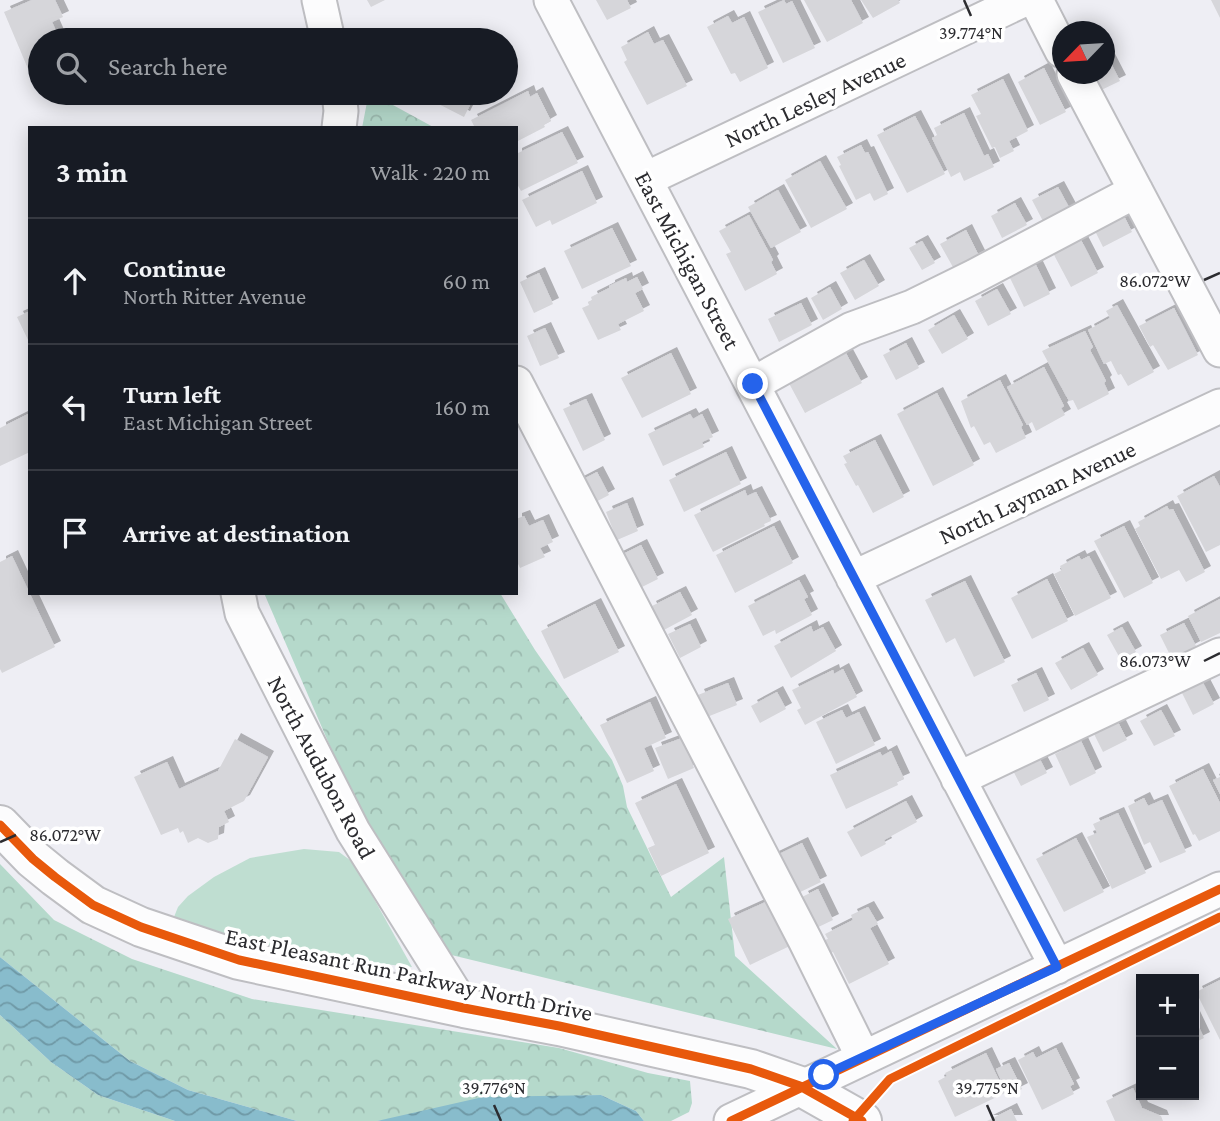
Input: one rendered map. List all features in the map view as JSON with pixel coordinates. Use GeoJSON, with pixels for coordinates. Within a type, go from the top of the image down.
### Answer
{"type":"FeatureCollection","features":[{"type":"Feature","properties":{"kind":"main road","name":"East Pleasant Run Parkway North Drive"},"geometry":{"type":"LineString","coordinates":[[0,825],[33,859],[93,905],[141,927],[239,960],[751,1069],[800,1086],[862,1121]]}},
{"type":"Feature","properties":{"kind":"street"},"geometry":{"type":"LineString","coordinates":[[319,0],[325,28]]}},
{"type":"Feature","properties":{"kind":"street","name":"East Michigan Street"},"geometry":{"type":"LineString","coordinates":[[551,0],[1057,967]]}},
{"type":"Feature","properties":{"kind":"street","name":"North Lesley Avenue"},"geometry":{"type":"LineString","coordinates":[[646,179],[1023,0]]}},
{"type":"Feature","properties":{"kind":"street"},"geometry":{"type":"LineString","coordinates":[[1036,0],[1052,31]]}},
{"type":"Feature","properties":{"kind":"street"},"geometry":{"type":"LineString","coordinates":[[1079,84],[1220,350]]}},
{"type":"Feature","properties":{"kind":"street"},"geometry":{"type":"LineString","coordinates":[[339,126],[340,105]]}},
{"type":"Feature","properties":{"kind":"street"},"geometry":{"type":"LineString","coordinates":[[753,384],[852,329],[912,307],[1136,191]]}},
{"type":"Feature","properties":{"kind":"street"},"geometry":{"type":"LineString","coordinates":[[518,387],[863,1057]]}},
{"type":"Feature","properties":{"kind":"street","name":"North Layman Avenue"},"geometry":{"type":"LineString","coordinates":[[853,578],[1220,406]]}},
{"type":"Feature","properties":{"kind":"street","name":"North Audubon Road"},"geometry":{"type":"LineString","coordinates":[[238,595],[242,613],[353,831],[464,1008]]}},
{"type":"Feature","properties":{"kind":"street"},"geometry":{"type":"LineString","coordinates":[[958,779],[1220,655]]}},
{"type":"Feature","properties":{"kind":"street"},"geometry":{"type":"LineString","coordinates":[[731,1121],[1220,889]]}},
{"type":"Feature","properties":{"kind":"green space"},"geometry":{"type":"Polygon","coordinates":[[[366,105],[393,105],[431,126],[362,126],[366,105]]]}},
{"type":"Feature","properties":{"kind":"green space"},"geometry":{"type":"Polygon","coordinates":[[[265,595],[501,595],[535,650],[612,760],[623,786],[627,807],[671,897],[724,857],[735,956],[837,1049],[439,952],[364,825],[265,595]]]}},
{"type":"Feature","properties":{"kind":"green space"},"geometry":{"type":"Polygon","coordinates":[[[304,849],[339,852],[354,863],[412,967],[289,954],[172,922],[178,907],[188,896],[214,877],[250,858],[304,849]]]}},
{"type":"Feature","properties":{"kind":"green space"},"geometry":{"type":"Polygon","coordinates":[[[0,864],[54,920],[132,959],[252,999],[559,1048],[648,1073],[690,1081],[692,1103],[689,1112],[671,1121],[644,1121],[636,1111],[601,1095],[548,1097],[377,1121],[297,1121],[188,1090],[130,1061],[0,957],[0,864]]]}},
{"type":"Feature","properties":{"kind":"green space"},"geometry":{"type":"Polygon","coordinates":[[[0,1015],[51,1062],[98,1095],[175,1121],[0,1121],[0,1015]]]}},
{"type":"Feature","properties":{"kind":"water"},"geometry":{"type":"Polygon","coordinates":[[[0,957],[130,1061],[188,1090],[297,1121],[175,1121],[98,1095],[51,1062],[0,1015],[0,957]]]}},
{"type":"Feature","properties":{"kind":"water"},"geometry":{"type":"Polygon","coordinates":[[[601,1095],[636,1111],[644,1121],[377,1121],[483,1097],[601,1095]]]}},
{"type":"Feature","properties":{"kind":"building"},"geometry":{"type":"Polygon","coordinates":[[[32,0],[55,0],[63,17],[52,22],[55,28],[28,28],[28,69],[4,12],[32,0]]]}},
{"type":"Feature","properties":{"kind":"building"},"geometry":{"type":"Polygon","coordinates":[[[367,0],[385,0],[371,7],[367,0]]]}},
{"type":"Feature","properties":{"kind":"building"},"geometry":{"type":"Polygon","coordinates":[[[596,0],[627,0],[631,8],[607,20],[596,0]]]}},
{"type":"Feature","properties":{"kind":"building"},"geometry":{"type":"Polygon","coordinates":[[[784,0],[786,4],[792,1],[815,48],[783,63],[758,12],[784,0]]]}},
{"type":"Feature","properties":{"kind":"building"},"geometry":{"type":"Polygon","coordinates":[[[804,0],[851,0],[863,23],[827,42],[804,0]]]}},
{"type":"Feature","properties":{"kind":"building"},"geometry":{"type":"Polygon","coordinates":[[[861,0],[898,0],[900,3],[873,18],[861,0]]]}},
{"type":"Feature","properties":{"kind":"building"},"geometry":{"type":"Polygon","coordinates":[[[1211,0],[1220,0],[1220,18],[1211,0]]]}},
{"type":"Feature","properties":{"kind":"building"},"geometry":{"type":"Polygon","coordinates":[[[728,16],[732,23],[744,17],[768,68],[740,82],[735,73],[731,74],[707,27],[728,16]]]}},
{"type":"Feature","properties":{"kind":"building"},"geometry":{"type":"Polygon","coordinates":[[[648,32],[654,44],[663,40],[687,86],[647,105],[624,62],[627,60],[621,47],[648,32]]]}},
{"type":"Feature","properties":{"kind":"building"},"geometry":{"type":"Polygon","coordinates":[[[1044,68],[1066,112],[1040,125],[1018,82],[1044,68]]]}},
{"type":"Feature","properties":{"kind":"building"},"geometry":{"type":"Polygon","coordinates":[[[1003,79],[1028,131],[1009,141],[1014,151],[1000,158],[976,116],[981,114],[971,95],[1003,79]]]}},
{"type":"Feature","properties":{"kind":"building"},"geometry":{"type":"Polygon","coordinates":[[[1085,84],[1114,84],[1091,95],[1085,84]]]}},
{"type":"Feature","properties":{"kind":"building"},"geometry":{"type":"Polygon","coordinates":[[[528,91],[530,97],[537,93],[551,121],[518,141],[518,126],[474,126],[471,120],[500,105],[518,105],[518,96],[528,91]]]}},
{"type":"Feature","properties":{"kind":"building"},"geometry":{"type":"Polygon","coordinates":[[[441,105],[470,105],[464,117],[441,105]]]}},
{"type":"Feature","properties":{"kind":"building"},"geometry":{"type":"Polygon","coordinates":[[[964,113],[984,156],[988,154],[994,167],[964,181],[960,172],[951,177],[932,138],[937,135],[934,128],[964,113]]]}},
{"type":"Feature","properties":{"kind":"building"},"geometry":{"type":"Polygon","coordinates":[[[915,116],[945,174],[907,193],[877,135],[915,116]]]}},
{"type":"Feature","properties":{"kind":"building"},"geometry":{"type":"Polygon","coordinates":[[[562,132],[578,163],[521,191],[518,186],[518,153],[562,132]]]}},
{"type":"Feature","properties":{"kind":"building"},"geometry":{"type":"Polygon","coordinates":[[[861,145],[865,153],[868,152],[888,194],[874,201],[870,193],[856,200],[839,166],[841,165],[837,157],[861,145]]]}},
{"type":"Feature","properties":{"kind":"building"},"geometry":{"type":"Polygon","coordinates":[[[820,161],[847,209],[811,228],[785,180],[820,161]]]}},
{"type":"Feature","properties":{"kind":"building"},"geometry":{"type":"Polygon","coordinates":[[[582,171],[597,203],[552,225],[550,220],[536,227],[522,200],[582,171]]]}},
{"type":"Feature","properties":{"kind":"building"},"geometry":{"type":"Polygon","coordinates":[[[1058,187],[1071,211],[1045,225],[1032,200],[1058,187]]]}},
{"type":"Feature","properties":{"kind":"building"},"geometry":{"type":"Polygon","coordinates":[[[778,190],[801,232],[771,248],[748,207],[778,190]]]}},
{"type":"Feature","properties":{"kind":"building"},"geometry":{"type":"Polygon","coordinates":[[[1015,203],[1027,225],[1002,238],[991,216],[1015,203]]]}},
{"type":"Feature","properties":{"kind":"building"},"geometry":{"type":"Polygon","coordinates":[[[1121,210],[1132,232],[1103,247],[1092,225],[1121,210]]]}},
{"type":"Feature","properties":{"kind":"building"},"geometry":{"type":"Polygon","coordinates":[[[749,215],[773,260],[771,262],[777,274],[745,291],[726,254],[731,252],[719,231],[749,215]]]}},
{"type":"Feature","properties":{"kind":"building"},"geometry":{"type":"Polygon","coordinates":[[[612,228],[631,266],[582,289],[564,251],[612,228]]]}},
{"type":"Feature","properties":{"kind":"building"},"geometry":{"type":"Polygon","coordinates":[[[966,230],[979,256],[954,269],[940,244],[966,230]]]}},
{"type":"Feature","properties":{"kind":"building"},"geometry":{"type":"Polygon","coordinates":[[[1080,238],[1098,273],[1071,287],[1053,253],[1080,238]]]}},
{"type":"Feature","properties":{"kind":"building"},"geometry":{"type":"Polygon","coordinates":[[[922,241],[935,263],[922,270],[909,248],[922,241]]]}},
{"type":"Feature","properties":{"kind":"building"},"geometry":{"type":"Polygon","coordinates":[[[864,260],[879,286],[855,300],[840,273],[864,260]]]}},
{"type":"Feature","properties":{"kind":"building"},"geometry":{"type":"Polygon","coordinates":[[[1036,265],[1050,294],[1024,307],[1010,278],[1036,265]]]}},
{"type":"Feature","properties":{"kind":"building"},"geometry":{"type":"Polygon","coordinates":[[[539,273],[553,304],[534,313],[520,282],[539,273]]]}},
{"type":"Feature","properties":{"kind":"building"},"geometry":{"type":"Polygon","coordinates":[[[637,277],[643,289],[635,293],[644,311],[618,324],[621,330],[598,340],[582,308],[589,305],[591,297],[609,286],[626,278],[627,282],[637,277]]]}},
{"type":"Feature","properties":{"kind":"building"},"geometry":{"type":"Polygon","coordinates":[[[830,287],[842,309],[823,320],[811,298],[830,287]]]}},
{"type":"Feature","properties":{"kind":"building"},"geometry":{"type":"Polygon","coordinates":[[[997,289],[1011,314],[988,326],[975,301],[997,289]]]}},
{"type":"Feature","properties":{"kind":"building"},"geometry":{"type":"Polygon","coordinates":[[[801,303],[812,325],[779,342],[768,319],[801,303]]]}},
{"type":"Feature","properties":{"kind":"building"},"geometry":{"type":"Polygon","coordinates":[[[1117,305],[1154,372],[1128,386],[1111,361],[1104,364],[1088,330],[1110,318],[1106,311],[1117,305]]]}},
{"type":"Feature","properties":{"kind":"building"},"geometry":{"type":"Polygon","coordinates":[[[1174,308],[1198,355],[1168,370],[1153,345],[1150,347],[1139,326],[1174,308]]]}},
{"type":"Feature","properties":{"kind":"building"},"geometry":{"type":"Polygon","coordinates":[[[28,312],[28,340],[17,317],[28,312]]]}},
{"type":"Feature","properties":{"kind":"building"},"geometry":{"type":"Polygon","coordinates":[[[954,315],[968,339],[942,354],[928,330],[954,315]]]}},
{"type":"Feature","properties":{"kind":"building"},"geometry":{"type":"Polygon","coordinates":[[[545,328],[559,358],[540,366],[527,336],[545,328]]]}},
{"type":"Feature","properties":{"kind":"building"},"geometry":{"type":"Polygon","coordinates":[[[1085,331],[1109,394],[1078,410],[1073,400],[1069,401],[1042,351],[1085,331]]]}},
{"type":"Feature","properties":{"kind":"building"},"geometry":{"type":"Polygon","coordinates":[[[906,343],[919,368],[896,380],[883,355],[906,343]]]}},
{"type":"Feature","properties":{"kind":"building"},"geometry":{"type":"Polygon","coordinates":[[[841,344],[862,383],[805,413],[784,374],[841,344]]]}},
{"type":"Feature","properties":{"kind":"building"},"geometry":{"type":"Polygon","coordinates":[[[671,353],[691,394],[642,418],[621,378],[671,353]]]}},
{"type":"Feature","properties":{"kind":"building"},"geometry":{"type":"Polygon","coordinates":[[[1044,367],[1064,406],[1061,408],[1065,415],[1036,431],[1032,422],[1027,425],[1007,387],[1044,367]]]}},
{"type":"Feature","properties":{"kind":"building"},"geometry":{"type":"Polygon","coordinates":[[[1000,380],[1023,425],[1021,427],[1026,438],[996,453],[990,442],[984,445],[974,426],[971,428],[961,401],[1000,380]]]}},
{"type":"Feature","properties":{"kind":"building"},"geometry":{"type":"Polygon","coordinates":[[[937,393],[974,465],[933,486],[897,414],[937,393]]]}},
{"type":"Feature","properties":{"kind":"building"},"geometry":{"type":"Polygon","coordinates":[[[586,399],[605,440],[583,451],[563,409],[586,399]]]}},
{"type":"Feature","properties":{"kind":"building"},"geometry":{"type":"Polygon","coordinates":[[[28,414],[28,453],[0,466],[0,428],[28,414]]]}},
{"type":"Feature","properties":{"kind":"building"},"geometry":{"type":"Polygon","coordinates":[[[690,414],[693,419],[702,414],[713,437],[702,442],[704,447],[663,466],[648,434],[690,414]]]}},
{"type":"Feature","properties":{"kind":"building"},"geometry":{"type":"Polygon","coordinates":[[[875,440],[904,497],[873,513],[844,464],[847,463],[843,456],[875,440]]]}},
{"type":"Feature","properties":{"kind":"building"},"geometry":{"type":"Polygon","coordinates":[[[726,452],[741,484],[684,512],[669,480],[726,452]]]}},
{"type":"Feature","properties":{"kind":"building"},"geometry":{"type":"Polygon","coordinates":[[[597,472],[609,495],[586,507],[574,484],[597,472]]]}},
{"type":"Feature","properties":{"kind":"building"},"geometry":{"type":"Polygon","coordinates":[[[1214,476],[1220,487],[1220,545],[1206,552],[1177,496],[1214,476]]]}},
{"type":"Feature","properties":{"kind":"building"},"geometry":{"type":"Polygon","coordinates":[[[745,490],[747,496],[756,492],[771,521],[713,552],[694,515],[745,490]]]}},
{"type":"Feature","properties":{"kind":"building"},"geometry":{"type":"Polygon","coordinates":[[[627,503],[638,531],[617,540],[606,512],[627,503]]]}},
{"type":"Feature","properties":{"kind":"building"},"geometry":{"type":"Polygon","coordinates":[[[1167,506],[1169,510],[1173,509],[1205,572],[1186,582],[1179,570],[1161,579],[1135,529],[1140,526],[1138,522],[1167,506]]]}},
{"type":"Feature","properties":{"kind":"building"},"geometry":{"type":"Polygon","coordinates":[[[524,516],[529,526],[543,520],[553,542],[540,548],[545,557],[520,568],[518,564],[518,518],[524,516]]]}},
{"type":"Feature","properties":{"kind":"building"},"geometry":{"type":"Polygon","coordinates":[[[774,526],[793,563],[735,593],[716,555],[774,526]]]}},
{"type":"Feature","properties":{"kind":"building"},"geometry":{"type":"Polygon","coordinates":[[[1124,526],[1153,583],[1124,598],[1094,541],[1124,526]]]}},
{"type":"Feature","properties":{"kind":"building"},"geometry":{"type":"Polygon","coordinates":[[[641,545],[658,579],[630,593],[613,559],[641,545]]]}},
{"type":"Feature","properties":{"kind":"building"},"geometry":{"type":"Polygon","coordinates":[[[12,556],[28,595],[30,595],[55,647],[2,673],[0,669],[0,562],[12,556]]]}},
{"type":"Feature","properties":{"kind":"building"},"geometry":{"type":"Polygon","coordinates":[[[1079,556],[1081,560],[1089,556],[1111,598],[1075,616],[1054,574],[1062,570],[1060,566],[1079,556]]]}},
{"type":"Feature","properties":{"kind":"building"},"geometry":{"type":"Polygon","coordinates":[[[1047,579],[1068,621],[1032,639],[1011,598],[1047,579]]]}},
{"type":"Feature","properties":{"kind":"building"},"geometry":{"type":"Polygon","coordinates":[[[799,580],[808,597],[804,599],[812,615],[776,634],[775,630],[763,636],[748,606],[799,580]]]}},
{"type":"Feature","properties":{"kind":"building"},"geometry":{"type":"Polygon","coordinates":[[[965,581],[1005,662],[974,677],[955,638],[946,643],[925,600],[965,581]]]}},
{"type":"Feature","properties":{"kind":"building"},"geometry":{"type":"Polygon","coordinates":[[[680,592],[692,615],[662,631],[650,607],[680,592]]]}},
{"type":"Feature","properties":{"kind":"building"},"geometry":{"type":"Polygon","coordinates":[[[1220,599],[1220,633],[1201,642],[1188,616],[1220,599]]]}},
{"type":"Feature","properties":{"kind":"building"},"geometry":{"type":"Polygon","coordinates":[[[595,604],[619,652],[564,679],[541,631],[595,604]]]}},
{"type":"Feature","properties":{"kind":"building"},"geometry":{"type":"Polygon","coordinates":[[[1184,623],[1196,646],[1172,659],[1160,635],[1184,623]]]}},
{"type":"Feature","properties":{"kind":"building"},"geometry":{"type":"Polygon","coordinates":[[[690,624],[701,647],[680,658],[668,634],[690,624]]]}},
{"type":"Feature","properties":{"kind":"building"},"geometry":{"type":"Polygon","coordinates":[[[811,626],[813,632],[823,627],[836,651],[791,678],[774,646],[811,626]]]}},
{"type":"Feature","properties":{"kind":"building"},"geometry":{"type":"Polygon","coordinates":[[[1122,627],[1136,652],[1121,660],[1107,635],[1122,627]]]}},
{"type":"Feature","properties":{"kind":"building"},"geometry":{"type":"Polygon","coordinates":[[[1083,648],[1098,675],[1071,690],[1055,663],[1083,648]]]}},
{"type":"Feature","properties":{"kind":"building"},"geometry":{"type":"Polygon","coordinates":[[[843,669],[857,697],[805,725],[797,710],[801,708],[792,690],[833,670],[834,674],[843,669]]]}},
{"type":"Feature","properties":{"kind":"building"},"geometry":{"type":"Polygon","coordinates":[[[1036,673],[1049,700],[1024,712],[1011,685],[1036,673]]]}},
{"type":"Feature","properties":{"kind":"building"},"geometry":{"type":"Polygon","coordinates":[[[1201,679],[1214,704],[1193,715],[1180,689],[1201,679]]]}},
{"type":"Feature","properties":{"kind":"building"},"geometry":{"type":"Polygon","coordinates":[[[728,683],[737,705],[707,717],[698,695],[728,683]]]}},
{"type":"Feature","properties":{"kind":"building"},"geometry":{"type":"Polygon","coordinates":[[[777,692],[786,709],[760,723],[751,706],[777,692]]]}},
{"type":"Feature","properties":{"kind":"building"},"geometry":{"type":"Polygon","coordinates":[[[650,702],[666,738],[644,748],[654,771],[627,783],[600,725],[650,702]]]}},
{"type":"Feature","properties":{"kind":"building"},"geometry":{"type":"Polygon","coordinates":[[[842,710],[846,718],[859,712],[875,745],[836,764],[816,722],[842,710]]]}},
{"type":"Feature","properties":{"kind":"building"},"geometry":{"type":"Polygon","coordinates":[[[1161,710],[1175,736],[1154,746],[1140,721],[1161,710]]]}},
{"type":"Feature","properties":{"kind":"building"},"geometry":{"type":"Polygon","coordinates":[[[1113,712],[1127,740],[1103,752],[1089,724],[1113,712]]]}},
{"type":"Feature","properties":{"kind":"building"},"geometry":{"type":"Polygon","coordinates":[[[682,738],[694,768],[668,779],[655,748],[682,738]]]}},
{"type":"Feature","properties":{"kind":"building"},"geometry":{"type":"Polygon","coordinates":[[[235,739],[268,757],[244,801],[224,811],[229,822],[219,827],[218,839],[208,843],[198,838],[188,843],[183,831],[180,833],[178,828],[161,835],[134,777],[167,762],[179,789],[218,771],[235,739]]]}},
{"type":"Feature","properties":{"kind":"building"},"geometry":{"type":"Polygon","coordinates":[[[1081,741],[1096,773],[1070,786],[1055,754],[1081,741]]]}},
{"type":"Feature","properties":{"kind":"building"},"geometry":{"type":"Polygon","coordinates":[[[1034,748],[1047,773],[1021,786],[1008,761],[1034,748]]]}},
{"type":"Feature","properties":{"kind":"building"},"geometry":{"type":"Polygon","coordinates":[[[891,751],[904,779],[897,782],[898,785],[846,809],[830,775],[880,752],[882,756],[891,751]]]}},
{"type":"Feature","properties":{"kind":"building"},"geometry":{"type":"Polygon","coordinates":[[[1203,769],[1220,803],[1220,831],[1199,841],[1195,834],[1193,835],[1169,786],[1203,769]]]}},
{"type":"Feature","properties":{"kind":"building"},"geometry":{"type":"Polygon","coordinates":[[[1220,777],[1220,794],[1213,780],[1220,777]]]}},
{"type":"Feature","properties":{"kind":"building"},"geometry":{"type":"Polygon","coordinates":[[[676,784],[709,853],[661,876],[648,848],[655,845],[635,803],[676,784]]]}},
{"type":"Feature","properties":{"kind":"building"},"geometry":{"type":"Polygon","coordinates":[[[1144,798],[1148,806],[1162,800],[1186,852],[1160,863],[1150,842],[1144,845],[1128,806],[1144,798]]]}},
{"type":"Feature","properties":{"kind":"building"},"geometry":{"type":"Polygon","coordinates":[[[906,801],[917,822],[884,840],[886,844],[861,857],[847,832],[906,801]]]}},
{"type":"Feature","properties":{"kind":"building"},"geometry":{"type":"Polygon","coordinates":[[[1118,813],[1146,873],[1112,889],[1087,837],[1097,833],[1093,824],[1118,813]]]}},
{"type":"Feature","properties":{"kind":"building"},"geometry":{"type":"Polygon","coordinates":[[[1076,838],[1104,892],[1064,912],[1036,859],[1076,838]]]}},
{"type":"Feature","properties":{"kind":"building"},"geometry":{"type":"Polygon","coordinates":[[[802,843],[821,882],[792,896],[773,857],[802,843]]]}},
{"type":"Feature","properties":{"kind":"building"},"geometry":{"type":"Polygon","coordinates":[[[818,889],[833,920],[808,932],[797,909],[806,904],[802,897],[818,889]]]}},
{"type":"Feature","properties":{"kind":"building"},"geometry":{"type":"Polygon","coordinates":[[[770,900],[792,945],[750,965],[728,919],[770,900]]]}},
{"type":"Feature","properties":{"kind":"building"},"geometry":{"type":"Polygon","coordinates":[[[868,907],[878,924],[870,928],[889,964],[849,984],[833,952],[829,954],[822,941],[828,939],[825,934],[853,920],[851,915],[868,907]]]}},
{"type":"Feature","properties":{"kind":"building"},"geometry":{"type":"Polygon","coordinates":[[[1220,980],[1220,1040],[1199,998],[1199,990],[1220,980]]]}},
{"type":"Feature","properties":{"kind":"building"},"geometry":{"type":"Polygon","coordinates":[[[1199,1028],[1204,1038],[1199,1040],[1199,1028]]]}},
{"type":"Feature","properties":{"kind":"building"},"geometry":{"type":"Polygon","coordinates":[[[1056,1048],[1074,1084],[1070,1086],[1074,1094],[1042,1110],[1018,1060],[1033,1052],[1036,1058],[1056,1048]]]}},
{"type":"Feature","properties":{"kind":"building"},"geometry":{"type":"Polygon","coordinates":[[[986,1053],[1005,1093],[955,1117],[938,1081],[947,1076],[945,1073],[986,1053]]]}},
{"type":"Feature","properties":{"kind":"building"},"geometry":{"type":"Polygon","coordinates":[[[1009,1063],[1022,1089],[1008,1096],[996,1069],[1009,1063]]]}},
{"type":"Feature","properties":{"kind":"building"},"geometry":{"type":"Polygon","coordinates":[[[1133,1088],[1136,1100],[1142,1108],[1161,1116],[1163,1121],[1115,1121],[1106,1101],[1133,1088]]]}},
{"type":"Feature","properties":{"kind":"building"},"geometry":{"type":"Polygon","coordinates":[[[1011,1109],[1017,1121],[987,1121],[1011,1109]]]}},
{"type":"Feature","properties":{"kind":"cycle path"},"geometry":{"type":"LineString","coordinates":[[0,825],[33,859],[93,905],[141,927],[239,960],[751,1069],[800,1086],[862,1121]]}},
{"type":"Feature","properties":{"kind":"cycle path"},"geometry":{"type":"LineString","coordinates":[[731,1121],[1220,889]]}},
{"type":"Feature","properties":{"kind":"cycle path"},"geometry":{"type":"LineString","coordinates":[[853,1121],[890,1079],[1220,917]]}},
{"type":"Feature","properties":{"kind":"route"},"geometry":{"type":"LineString","coordinates":[[753,384],[1057,967],[824,1075]]}}]}
